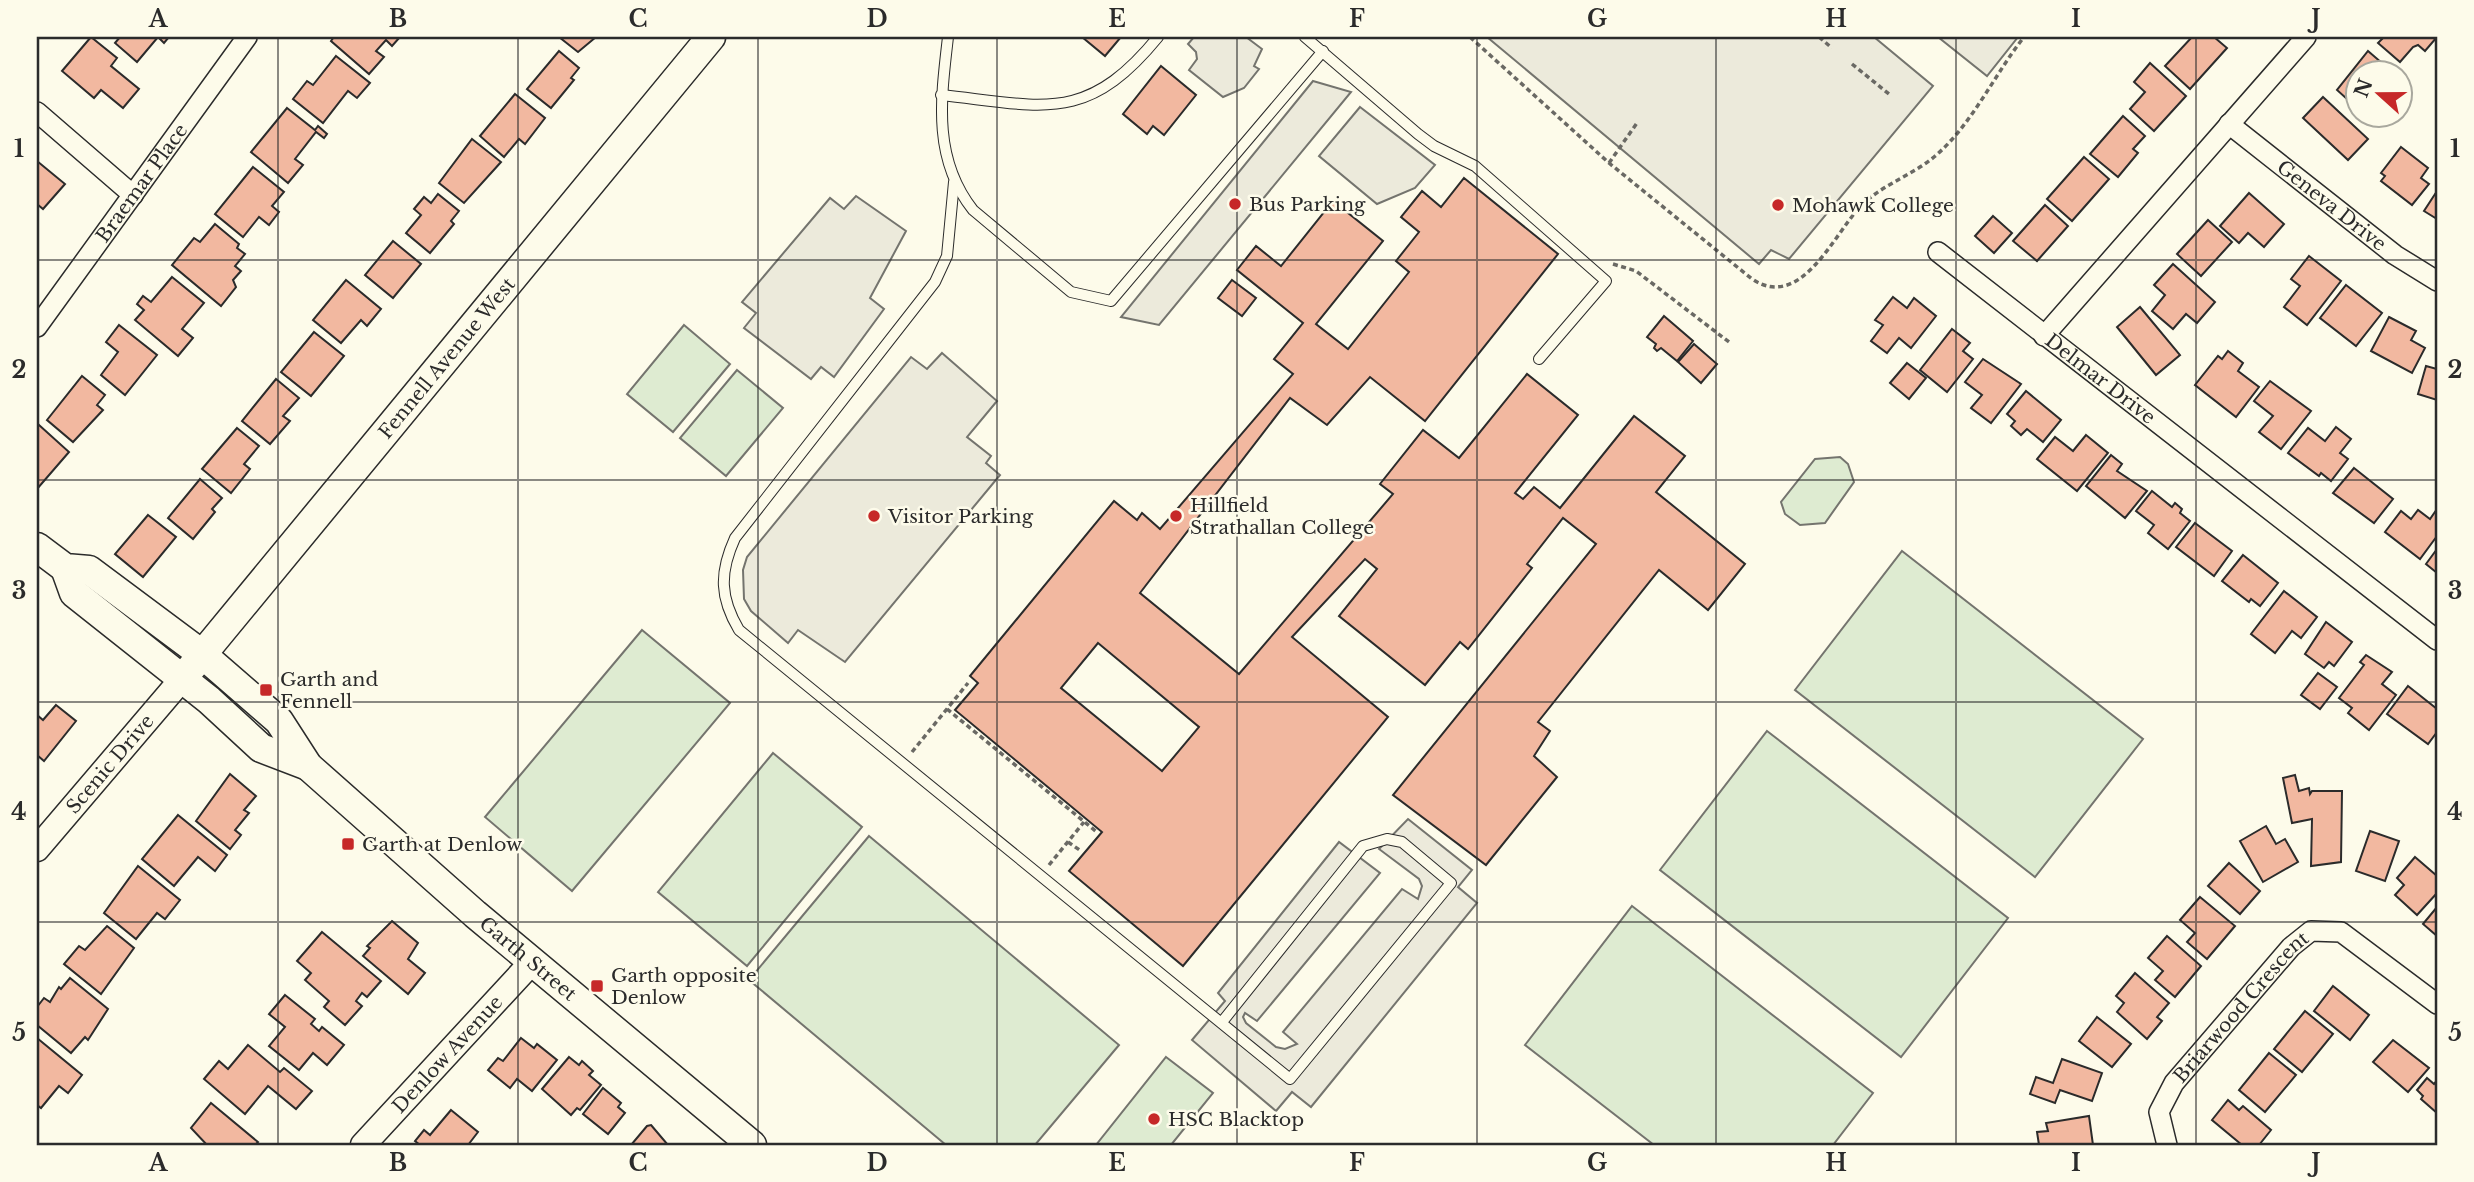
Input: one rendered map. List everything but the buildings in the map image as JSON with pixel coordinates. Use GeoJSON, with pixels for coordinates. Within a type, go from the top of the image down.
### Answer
{"type":"FeatureCollection","features":[{"type":"Feature","properties":{"kind":"main road","name":"Fennell Avenue West"},"geometry":{"type":"LineString","coordinates":[[182,680],[393,419],[711,37]]}},
{"type":"Feature","properties":{"kind":"main road","name":"Garth Street"},"geometry":{"type":"LineString","coordinates":[[37,547],[65,568],[74,593],[209,700],[261,748],[308,765]]}},
{"type":"Feature","properties":{"kind":"main road","name":"Garth Street"},"geometry":{"type":"LineString","coordinates":[[65,568],[89,569],[203,655],[279,721],[308,765],[531,962],[752,1145]]}},
{"type":"Feature","properties":{"kind":"street","name":"Braemar Place"},"geometry":{"type":"LineString","coordinates":[[37,327],[247,37]]}},
{"type":"Feature","properties":{"kind":"street","name":"Delmar Drive"},"geometry":{"type":"LineString","coordinates":[[2306,37],[2044,336],[2437,640]]}},
{"type":"Feature","properties":{"kind":"street"},"geometry":{"type":"LineString","coordinates":[[37,112],[133,195]]}},
{"type":"Feature","properties":{"kind":"street","name":"Geneva Drive"},"geometry":{"type":"LineString","coordinates":[[2229,124],[2395,255],[2437,282]]}},
{"type":"Feature","properties":{"kind":"street"},"geometry":{"type":"LineString","coordinates":[[1938,252],[2044,336]]}},
{"type":"Feature","properties":{"kind":"street","name":"Scenic Drive"},"geometry":{"type":"LineString","coordinates":[[37,849],[182,680]]}},
{"type":"Feature","properties":{"kind":"street","name":"Briarwood Crescent"},"geometry":{"type":"LineString","coordinates":[[2167,1145],[2159,1112],[2175,1083],[2291,947],[2311,932],[2341,932],[2437,1004]]}},
{"type":"Feature","properties":{"kind":"street","name":"Denlow Avenue"},"geometry":{"type":"LineString","coordinates":[[363,1145],[531,962]]}},
{"type":"Feature","properties":{"kind":"lane"},"geometry":{"type":"LineString","coordinates":[[948,37],[942,95],[942,137],[954,182],[973,210],[1071,292],[1111,301],[1323,51]]}},
{"type":"Feature","properties":{"kind":"lane"},"geometry":{"type":"LineString","coordinates":[[942,95],[1030,104],[1074,102],[1096,94],[1118,80],[1158,37]]}},
{"type":"Feature","properties":{"kind":"lane"},"geometry":{"type":"LineString","coordinates":[[1305,37],[1426,140],[1475,166],[1606,281],[1539,359]]}},
{"type":"Feature","properties":{"kind":"lane"},"geometry":{"type":"LineString","coordinates":[[954,182],[947,256],[935,282],[735,538],[724,561],[722,585],[727,609],[739,631],[1290,1079],[1451,883],[1402,842],[1387,839],[1363,846],[1222,1022]]}},
{"type":"Feature","properties":{"kind":"path"},"geometry":{"type":"LineString","coordinates":[[1470,37],[1609,163],[1752,279],[1763,286],[1778,289],[1794,284],[1810,270],[1860,206],[1934,157],[1961,128],[2024,37]]}},
{"type":"Feature","properties":{"kind":"path"},"geometry":{"type":"LineString","coordinates":[[1819,37],[1832,48]]}},
{"type":"Feature","properties":{"kind":"path"},"geometry":{"type":"LineString","coordinates":[[1852,64],[1889,94]]}},
{"type":"Feature","properties":{"kind":"path"},"geometry":{"type":"LineString","coordinates":[[1609,163],[1637,123]]}},
{"type":"Feature","properties":{"kind":"path"},"geometry":{"type":"LineString","coordinates":[[1611,264],[1636,271],[1729,342]]}},
{"type":"Feature","properties":{"kind":"path"},"geometry":{"type":"LineString","coordinates":[[902,764],[968,683]]}},
{"type":"Feature","properties":{"kind":"path"},"geometry":{"type":"LineString","coordinates":[[947,709],[1098,832]]}},
{"type":"Feature","properties":{"kind":"path"},"geometry":{"type":"LineString","coordinates":[[1039,877],[1084,821]]}},
{"type":"Feature","properties":{"kind":"path"},"geometry":{"type":"LineString","coordinates":[[1068,842],[1081,851]]}},
{"type":"Feature","properties":{"kind":"green space"},"geometry":{"type":"Polygon","coordinates":[[[684,325],[730,364],[673,432],[627,394],[684,325]]]}},
{"type":"Feature","properties":{"kind":"green space"},"geometry":{"type":"Polygon","coordinates":[[[737,370],[783,408],[726,476],[680,438],[737,370]]]}},
{"type":"Feature","properties":{"kind":"green space"},"geometry":{"type":"Polygon","coordinates":[[[1840,457],[1848,464],[1854,482],[1825,523],[1800,525],[1785,514],[1781,502],[1815,459],[1840,457]]]}},
{"type":"Feature","properties":{"kind":"green space"},"geometry":{"type":"Polygon","coordinates":[[[1902,551],[2143,739],[2035,877],[1795,690],[1902,551]]]}},
{"type":"Feature","properties":{"kind":"green space"},"geometry":{"type":"Polygon","coordinates":[[[642,630],[730,703],[572,891],[485,817],[642,630]]]}},
{"type":"Feature","properties":{"kind":"green space"},"geometry":{"type":"Polygon","coordinates":[[[1767,731],[2008,918],[1901,1057],[1660,870],[1767,731]]]}},
{"type":"Feature","properties":{"kind":"green space"},"geometry":{"type":"Polygon","coordinates":[[[773,753],[862,827],[747,966],[658,892],[773,753]]]}},
{"type":"Feature","properties":{"kind":"green space"},"geometry":{"type":"Polygon","coordinates":[[[869,836],[1119,1045],[1035,1145],[946,1145],[749,980],[869,836]]]}},
{"type":"Feature","properties":{"kind":"green space"},"geometry":{"type":"Polygon","coordinates":[[[1632,906],[1873,1093],[1833,1145],[1654,1145],[1525,1045],[1632,906]]]}},
{"type":"Feature","properties":{"kind":"green space","name":"HSC Blacktop"},"geometry":{"type":"Polygon","coordinates":[[[1166,1057],[1213,1093],[1171,1145],[1096,1145],[1166,1057]]]}},
{"type":"Feature","properties":{"kind":"shaded area"},"geometry":{"type":"Polygon","coordinates":[[[1194,37],[1246,37],[1262,49],[1254,66],[1259,69],[1244,88],[1223,97],[1189,70],[1197,59],[1196,52],[1188,44],[1194,37]]]}},
{"type":"Feature","properties":{"kind":"shaded area"},"geometry":{"type":"Polygon","coordinates":[[[1487,37],[1874,37],[1933,86],[1789,259],[1771,250],[1759,264],[1487,37]]]}},
{"type":"Feature","properties":{"kind":"shaded area"},"geometry":{"type":"Polygon","coordinates":[[[1938,37],[2018,37],[1987,76],[1938,37]]]}},
{"type":"Feature","properties":{"kind":"shaded area","name":"Bus Parking"},"geometry":{"type":"Polygon","coordinates":[[[1313,81],[1351,92],[1159,325],[1121,317],[1313,81]]]}},
{"type":"Feature","properties":{"kind":"shaded area"},"geometry":{"type":"Polygon","coordinates":[[[1360,107],[1435,165],[1415,188],[1377,204],[1319,156],[1360,107]]]}},
{"type":"Feature","properties":{"kind":"shaded area"},"geometry":{"type":"Polygon","coordinates":[[[856,196],[906,231],[870,298],[884,309],[834,377],[821,367],[811,379],[744,328],[756,313],[742,302],[830,198],[844,209],[856,196]]]}},
{"type":"Feature","properties":{"kind":"shaded area","name":"Visitor Parking"},"geometry":{"type":"Polygon","coordinates":[[[942,353],[997,401],[967,437],[991,456],[986,463],[1000,475],[845,662],[798,630],[788,643],[751,611],[744,599],[743,570],[747,557],[911,357],[927,369],[942,353]]]}},
{"type":"Feature","properties":{"kind":"shaded area"},"geometry":{"type":"Polygon","coordinates":[[[1408,819],[1472,870],[1458,887],[1477,903],[1311,1107],[1292,1092],[1276,1111],[1192,1040],[1225,1001],[1218,993],[1339,842],[1380,873],[1257,1021],[1245,1013],[1243,1017],[1246,1023],[1276,1047],[1285,1049],[1297,1044],[1283,1032],[1402,889],[1418,899],[1422,886],[1419,879],[1379,849],[1408,819]]]}},
{"type":"Feature","properties":{"kind":"place","name":"Bus Parking"},"geometry":{"type":"Point","coordinates":[1235,204]}},
{"type":"Feature","properties":{"kind":"place","name":"Mohawk College"},"geometry":{"type":"Point","coordinates":[1778,205]}},
{"type":"Feature","properties":{"kind":"place","name":"Visitor Parking"},"geometry":{"type":"Point","coordinates":[874,516]}},
{"type":"Feature","properties":{"kind":"place","name":"Hillfield Strathallan College"},"geometry":{"type":"Point","coordinates":[1176,516]}},
{"type":"Feature","properties":{"kind":"place","name":"Garth and Fennell"},"geometry":{"type":"Point","coordinates":[266,690]}},
{"type":"Feature","properties":{"kind":"place","name":"Garth at Denlow"},"geometry":{"type":"Point","coordinates":[348,844]}},
{"type":"Feature","properties":{"kind":"place","name":"Garth opposite Denlow"},"geometry":{"type":"Point","coordinates":[597,986]}},
{"type":"Feature","properties":{"kind":"place","name":"HSC Blacktop"},"geometry":{"type":"Point","coordinates":[1154,1119]}}]}
